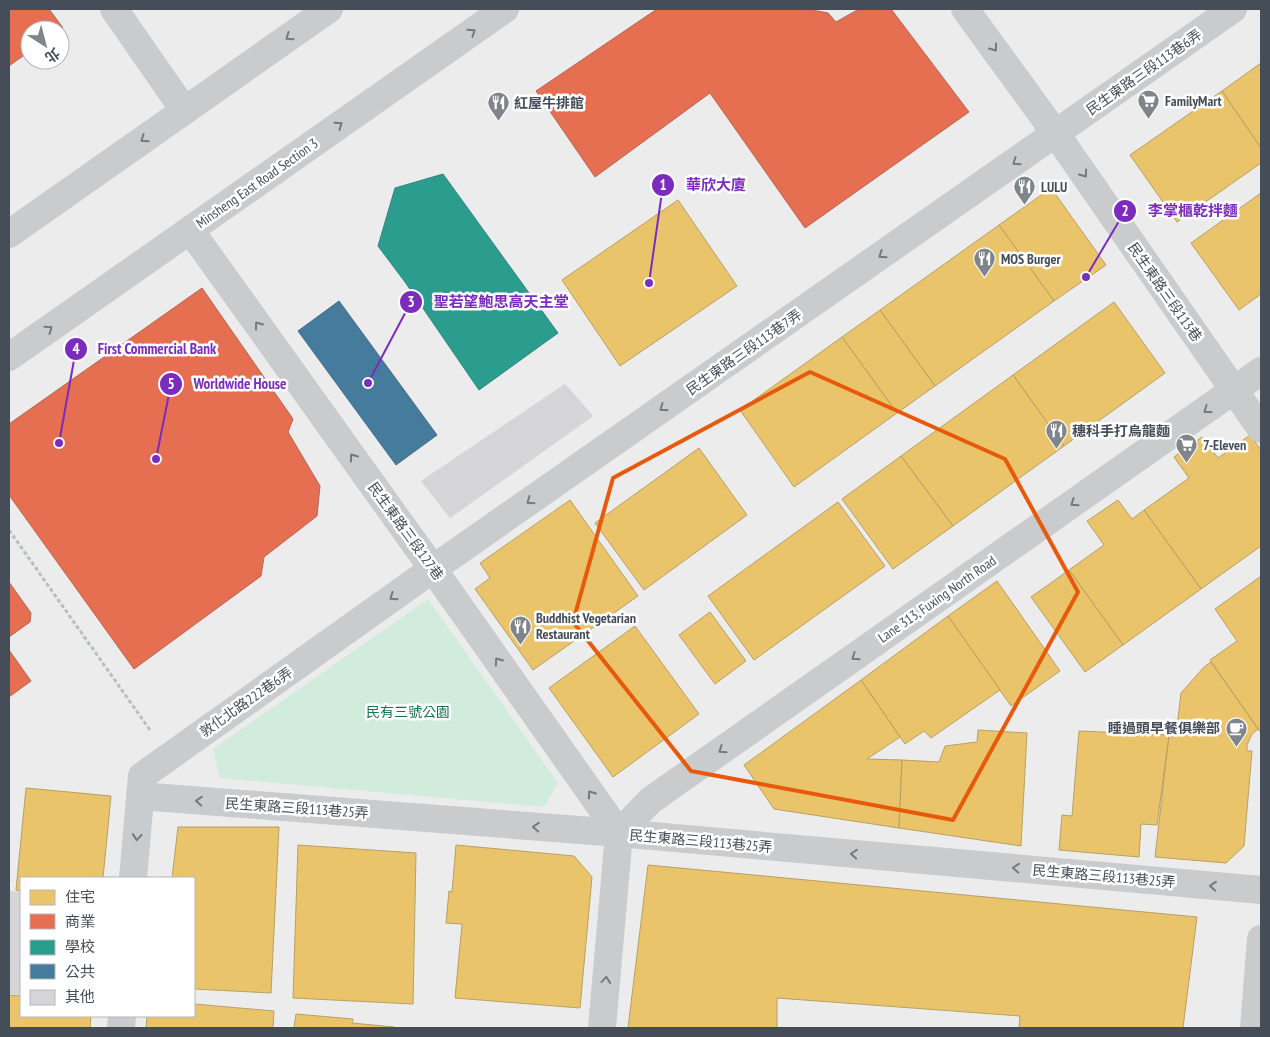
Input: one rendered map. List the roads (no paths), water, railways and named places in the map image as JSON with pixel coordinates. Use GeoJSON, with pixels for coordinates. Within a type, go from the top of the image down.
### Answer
{"type":"FeatureCollection","features":[{"type":"Feature","properties":{"kind":"street"},"geometry":{"type":"LineString","coordinates":[[114,9],[184,110]]}},
{"type":"Feature","properties":{"kind":"street"},"geometry":{"type":"LineString","coordinates":[[9,234],[328,9]]}},
{"type":"Feature","properties":{"kind":"street","name":"Minsheng East Road Section 3"},"geometry":{"type":"LineString","coordinates":[[9,357],[505,9]]}},
{"type":"Feature","properties":{"kind":"street","name":"民生東路三段113巷"},"geometry":{"type":"LineString","coordinates":[[965,9],[1056,134],[1261,429]]}},
{"type":"Feature","properties":{"kind":"street","name":"民生東路三段113巷6弄"},"geometry":{"type":"LineString","coordinates":[[1056,134],[1233,9]]}},
{"type":"Feature","properties":{"kind":"street","name":"民生東路三段113巷7弄"},"geometry":{"type":"LineString","coordinates":[[433,569],[1056,134]]}},
{"type":"Feature","properties":{"kind":"street","name":"民生東路三段127巷"},"geometry":{"type":"LineString","coordinates":[[190,230],[619,833]]}},
{"type":"Feature","properties":{"kind":"street","name":"Lane 313, Fuxing North Road"},"geometry":{"type":"LineString","coordinates":[[619,833],[651,800],[1261,371]]}},
{"type":"Feature","properties":{"kind":"street","name":"敦化北路222巷6弄"},"geometry":{"type":"LineString","coordinates":[[133,877],[142,776],[433,569]]}},
{"type":"Feature","properties":{"kind":"street","name":"民生東路三段113巷25弄"},"geometry":{"type":"LineString","coordinates":[[140,796],[619,833],[1261,890]]}},
{"type":"Feature","properties":{"kind":"street"},"geometry":{"type":"LineString","coordinates":[[602,1028],[619,833]]}},
{"type":"Feature","properties":{"kind":"street"},"geometry":{"type":"LineString","coordinates":[[1254,1028],[1261,939]]}},
{"type":"Feature","properties":{"kind":"place","name":"FamilyMart"},"geometry":{"type":"Point","coordinates":[1149,120]}},
{"type":"Feature","properties":{"kind":"place","name":"紅屋牛排館"},"geometry":{"type":"Point","coordinates":[498,122]}},
{"type":"Feature","properties":{"kind":"place","name":"LULU"},"geometry":{"type":"Point","coordinates":[1025,206]}},
{"type":"Feature","properties":{"kind":"place","name":"李掌櫃乾拌麵"},"geometry":{"type":"Point","coordinates":[1086,277]}},
{"type":"Feature","properties":{"kind":"place","name":"MOS Burger"},"geometry":{"type":"Point","coordinates":[985,278]}},
{"type":"Feature","properties":{"kind":"place","name":"華欣大廈"},"geometry":{"type":"Point","coordinates":[649,283]}},
{"type":"Feature","properties":{"kind":"place","name":"聖若望鮑思高天主堂"},"geometry":{"type":"Point","coordinates":[368,383]}},
{"type":"Feature","properties":{"kind":"place","name":"First Commercial Bank"},"geometry":{"type":"Point","coordinates":[59,443]}},
{"type":"Feature","properties":{"kind":"place","name":"穗科手打烏龍麵"},"geometry":{"type":"Point","coordinates":[1056,450]}},
{"type":"Feature","properties":{"kind":"place","name":"Worldwide House"},"geometry":{"type":"Point","coordinates":[156,459]}},
{"type":"Feature","properties":{"kind":"place","name":"7-Eleven"},"geometry":{"type":"Point","coordinates":[1187,464]}},
{"type":"Feature","properties":{"kind":"place","name":"Buddhist Vegetarian Restaurant"},"geometry":{"type":"Point","coordinates":[520,645]}},
{"type":"Feature","properties":{"kind":"place","name":"睡過頭早餐俱樂部"},"geometry":{"type":"Point","coordinates":[1236,747]}},
{"type":"Feature","properties":{"kind":"park label","name":"民有三號公園"},"geometry":{"type":"Point","coordinates":[408,712]}}]}
